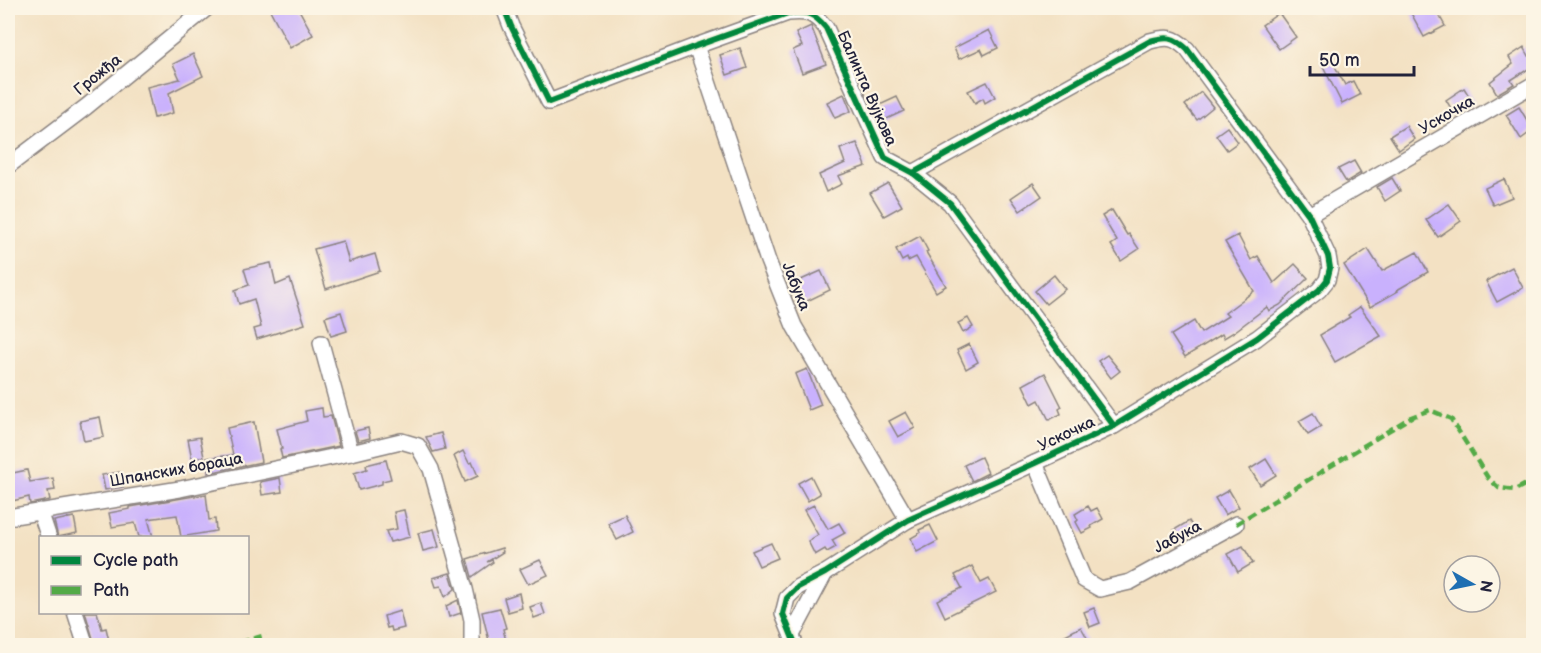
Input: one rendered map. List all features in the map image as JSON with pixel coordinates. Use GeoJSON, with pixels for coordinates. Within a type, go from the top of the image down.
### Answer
{"type":"FeatureCollection","features":[{"type":"Feature","properties":{"kind":"street","name":"Грожђа"},"geometry":{"type":"LineString","coordinates":[[8,166],[86,107],[207,8]]}},
{"type":"Feature","properties":{"kind":"street","name":"Балинта Вујкова"},"geometry":{"type":"LineString","coordinates":[[504,8],[549,102],[788,13],[803,11],[817,17],[826,28],[885,158],[913,173]]}},
{"type":"Feature","properties":{"kind":"street"},"geometry":{"type":"LineString","coordinates":[[1114,426],[950,203],[913,173],[1150,41],[1164,37],[1177,40],[1187,49],[1309,215]]}},
{"type":"Feature","properties":{"kind":"street","name":"Јабука"},"geometry":{"type":"LineString","coordinates":[[696,46],[768,261],[794,326],[908,520]]}},
{"type":"Feature","properties":{"kind":"street","name":"Ускочка"},"geometry":{"type":"LineString","coordinates":[[794,640],[783,614],[787,598],[798,587],[825,573],[908,520],[1114,426],[1257,338],[1319,290],[1327,280],[1330,268],[1328,256],[1309,215],[1533,84]]}},
{"type":"Feature","properties":{"kind":"street"},"geometry":{"type":"LineString","coordinates":[[321,343],[351,453]]}},
{"type":"Feature","properties":{"kind":"street","name":"Шпанских бораца"},"geometry":{"type":"LineString","coordinates":[[8,517],[180,489],[401,441],[418,446],[431,469],[465,589],[472,620],[472,645]]}},
{"type":"Feature","properties":{"kind":"street","name":"Јабука"},"geometry":{"type":"LineString","coordinates":[[1035,463],[1084,580],[1100,589],[1130,582],[1236,524]]}},
{"type":"Feature","properties":{"kind":"street"},"geometry":{"type":"LineString","coordinates":[[40,511],[49,536]]}},
{"type":"Feature","properties":{"kind":"street"},"geometry":{"type":"LineString","coordinates":[[794,640],[825,573]]}},
{"type":"Feature","properties":{"kind":"street"},"geometry":{"type":"LineString","coordinates":[[76,614],[86,645]]}},
{"type":"Feature","properties":{"kind":"building"},"geometry":{"type":"Polygon","coordinates":[[[269,8],[298,8],[313,35],[290,48],[269,8]]]}},
{"type":"Feature","properties":{"kind":"building"},"geometry":{"type":"Polygon","coordinates":[[[1421,8],[1435,8],[1445,26],[1424,37],[1411,13],[1421,8]]]}},
{"type":"Feature","properties":{"kind":"building"},"geometry":{"type":"Polygon","coordinates":[[[1279,13],[1296,37],[1279,49],[1262,25],[1279,13]]]}},
{"type":"Feature","properties":{"kind":"building"},"geometry":{"type":"Polygon","coordinates":[[[811,26],[826,64],[802,73],[793,50],[802,46],[796,33],[811,26]]]}},
{"type":"Feature","properties":{"kind":"building"},"geometry":{"type":"Polygon","coordinates":[[[989,30],[998,48],[984,55],[981,49],[959,59],[954,48],[989,30]]]}},
{"type":"Feature","properties":{"kind":"building"},"geometry":{"type":"Polygon","coordinates":[[[1524,47],[1533,66],[1511,80],[1514,84],[1497,94],[1490,82],[1513,64],[1509,57],[1524,47]]]}},
{"type":"Feature","properties":{"kind":"building"},"geometry":{"type":"Polygon","coordinates":[[[740,48],[747,68],[727,75],[720,55],[740,48]]]}},
{"type":"Feature","properties":{"kind":"building"},"geometry":{"type":"Polygon","coordinates":[[[193,54],[203,76],[169,93],[173,113],[154,118],[147,87],[180,79],[173,64],[193,54]]]}},
{"type":"Feature","properties":{"kind":"building"},"geometry":{"type":"Polygon","coordinates":[[[1330,57],[1345,85],[1353,81],[1360,95],[1342,104],[1321,62],[1330,57]]]}},
{"type":"Feature","properties":{"kind":"building"},"geometry":{"type":"Polygon","coordinates":[[[987,82],[995,97],[985,103],[983,98],[975,103],[968,91],[987,82]]]}},
{"type":"Feature","properties":{"kind":"building"},"geometry":{"type":"Polygon","coordinates":[[[1464,88],[1474,104],[1455,115],[1446,100],[1464,88]]]}},
{"type":"Feature","properties":{"kind":"building"},"geometry":{"type":"Polygon","coordinates":[[[1201,92],[1213,107],[1197,120],[1185,105],[1201,92]]]}},
{"type":"Feature","properties":{"kind":"building"},"geometry":{"type":"Polygon","coordinates":[[[844,94],[851,111],[835,118],[827,102],[844,94]]]}},
{"type":"Feature","properties":{"kind":"building"},"geometry":{"type":"Polygon","coordinates":[[[897,97],[904,111],[880,122],[873,108],[897,97]]]}},
{"type":"Feature","properties":{"kind":"building"},"geometry":{"type":"Polygon","coordinates":[[[1519,107],[1533,130],[1521,139],[1506,115],[1519,107]]]}},
{"type":"Feature","properties":{"kind":"building"},"geometry":{"type":"Polygon","coordinates":[[[1406,126],[1414,139],[1399,150],[1390,136],[1406,126]]]}},
{"type":"Feature","properties":{"kind":"building"},"geometry":{"type":"Polygon","coordinates":[[[1227,127],[1238,142],[1227,150],[1216,135],[1227,127]]]}},
{"type":"Feature","properties":{"kind":"building"},"geometry":{"type":"Polygon","coordinates":[[[857,143],[866,166],[838,176],[842,184],[826,192],[819,175],[845,163],[840,149],[857,143]]]}},
{"type":"Feature","properties":{"kind":"building"},"geometry":{"type":"Polygon","coordinates":[[[1354,161],[1361,173],[1346,182],[1338,169],[1354,161]]]}},
{"type":"Feature","properties":{"kind":"building"},"geometry":{"type":"Polygon","coordinates":[[[1392,178],[1400,191],[1385,201],[1377,187],[1392,178]]]}},
{"type":"Feature","properties":{"kind":"building"},"geometry":{"type":"Polygon","coordinates":[[[1504,179],[1512,197],[1493,205],[1485,188],[1504,179]]]}},
{"type":"Feature","properties":{"kind":"building"},"geometry":{"type":"Polygon","coordinates":[[[888,183],[902,206],[884,216],[870,193],[888,183]]]}},
{"type":"Feature","properties":{"kind":"building"},"geometry":{"type":"Polygon","coordinates":[[[1033,183],[1042,196],[1020,211],[1011,198],[1033,183]]]}},
{"type":"Feature","properties":{"kind":"building"},"geometry":{"type":"Polygon","coordinates":[[[1449,204],[1461,221],[1438,237],[1426,220],[1449,204]]]}},
{"type":"Feature","properties":{"kind":"building"},"geometry":{"type":"Polygon","coordinates":[[[1112,210],[1127,235],[1129,234],[1139,249],[1121,261],[1111,245],[1117,241],[1102,216],[1112,210]]]}},
{"type":"Feature","properties":{"kind":"building"},"geometry":{"type":"Polygon","coordinates":[[[1238,235],[1251,260],[1258,256],[1274,283],[1295,264],[1308,278],[1280,305],[1269,311],[1267,307],[1234,332],[1224,338],[1222,334],[1185,357],[1171,335],[1194,321],[1201,333],[1228,316],[1225,313],[1254,291],[1225,242],[1238,235]]]}},
{"type":"Feature","properties":{"kind":"building"},"geometry":{"type":"Polygon","coordinates":[[[920,236],[928,251],[926,252],[946,286],[936,292],[916,257],[902,261],[896,249],[920,236]]]}},
{"type":"Feature","properties":{"kind":"building"},"geometry":{"type":"Polygon","coordinates":[[[343,241],[349,262],[375,254],[380,271],[326,289],[314,249],[343,241]]]}},
{"type":"Feature","properties":{"kind":"building"},"geometry":{"type":"Polygon","coordinates":[[[1368,249],[1382,271],[1417,252],[1428,272],[1370,307],[1344,265],[1368,249]]]}},
{"type":"Feature","properties":{"kind":"building"},"geometry":{"type":"Polygon","coordinates":[[[271,263],[276,285],[290,279],[305,324],[257,339],[254,329],[261,327],[254,299],[239,304],[235,290],[249,285],[244,269],[271,263]]]}},
{"type":"Feature","properties":{"kind":"building"},"geometry":{"type":"Polygon","coordinates":[[[1512,267],[1523,288],[1497,302],[1486,281],[1512,267]]]}},
{"type":"Feature","properties":{"kind":"building"},"geometry":{"type":"Polygon","coordinates":[[[821,271],[830,290],[801,304],[792,284],[821,271]]]}},
{"type":"Feature","properties":{"kind":"building"},"geometry":{"type":"Polygon","coordinates":[[[1054,275],[1065,289],[1046,304],[1035,291],[1054,275]]]}},
{"type":"Feature","properties":{"kind":"building"},"geometry":{"type":"Polygon","coordinates":[[[1360,307],[1381,336],[1335,362],[1320,335],[1350,317],[1348,315],[1360,307]]]}},
{"type":"Feature","properties":{"kind":"building"},"geometry":{"type":"Polygon","coordinates":[[[341,312],[347,331],[331,336],[325,317],[341,312]]]}},
{"type":"Feature","properties":{"kind":"building"},"geometry":{"type":"Polygon","coordinates":[[[968,318],[973,327],[963,333],[958,323],[968,318]]]}},
{"type":"Feature","properties":{"kind":"building"},"geometry":{"type":"Polygon","coordinates":[[[969,344],[978,362],[966,369],[957,350],[969,344]]]}},
{"type":"Feature","properties":{"kind":"building"},"geometry":{"type":"Polygon","coordinates":[[[1107,355],[1120,371],[1111,378],[1098,361],[1107,355]]]}},
{"type":"Feature","properties":{"kind":"building"},"geometry":{"type":"Polygon","coordinates":[[[807,369],[821,405],[809,410],[795,374],[807,369]]]}},
{"type":"Feature","properties":{"kind":"building"},"geometry":{"type":"Polygon","coordinates":[[[1045,373],[1062,407],[1059,409],[1061,414],[1049,420],[1039,400],[1032,404],[1023,385],[1045,373]]]}},
{"type":"Feature","properties":{"kind":"building"},"geometry":{"type":"Polygon","coordinates":[[[322,408],[323,417],[331,416],[339,446],[282,458],[277,429],[307,421],[305,411],[322,408]]]}},
{"type":"Feature","properties":{"kind":"building"},"geometry":{"type":"Polygon","coordinates":[[[906,412],[915,428],[898,437],[889,421],[906,412]]]}},
{"type":"Feature","properties":{"kind":"building"},"geometry":{"type":"Polygon","coordinates":[[[1313,413],[1321,427],[1308,435],[1299,421],[1313,413]]]}},
{"type":"Feature","properties":{"kind":"building"},"geometry":{"type":"Polygon","coordinates":[[[100,417],[104,437],[84,441],[80,421],[100,417]]]}},
{"type":"Feature","properties":{"kind":"building"},"geometry":{"type":"Polygon","coordinates":[[[254,422],[261,462],[208,473],[207,458],[233,455],[227,428],[254,422]]]}},
{"type":"Feature","properties":{"kind":"building"},"geometry":{"type":"Polygon","coordinates":[[[368,428],[370,438],[358,441],[355,431],[368,428]]]}},
{"type":"Feature","properties":{"kind":"building"},"geometry":{"type":"Polygon","coordinates":[[[441,433],[445,449],[433,452],[426,437],[441,433]]]}},
{"type":"Feature","properties":{"kind":"building"},"geometry":{"type":"Polygon","coordinates":[[[200,437],[204,457],[192,459],[188,439],[200,437]]]}},
{"type":"Feature","properties":{"kind":"building"},"geometry":{"type":"Polygon","coordinates":[[[463,451],[469,463],[472,462],[478,476],[465,482],[454,456],[463,451]]]}},
{"type":"Feature","properties":{"kind":"building"},"geometry":{"type":"Polygon","coordinates":[[[981,457],[988,473],[972,481],[964,465],[981,457]]]}},
{"type":"Feature","properties":{"kind":"building"},"geometry":{"type":"Polygon","coordinates":[[[1266,459],[1276,475],[1260,485],[1250,469],[1266,459]]]}},
{"type":"Feature","properties":{"kind":"building"},"geometry":{"type":"Polygon","coordinates":[[[386,460],[391,479],[382,481],[382,484],[359,490],[354,473],[367,469],[366,465],[386,460]]]}},
{"type":"Feature","properties":{"kind":"building"},"geometry":{"type":"Polygon","coordinates":[[[27,470],[30,482],[53,478],[55,490],[48,491],[50,500],[30,504],[29,497],[8,502],[8,474],[27,470]]]}},
{"type":"Feature","properties":{"kind":"building"},"geometry":{"type":"Polygon","coordinates":[[[120,472],[124,487],[105,490],[102,475],[120,472]]]}},
{"type":"Feature","properties":{"kind":"building"},"geometry":{"type":"Polygon","coordinates":[[[811,476],[820,494],[808,501],[798,483],[811,476]]]}},
{"type":"Feature","properties":{"kind":"building"},"geometry":{"type":"Polygon","coordinates":[[[280,478],[282,492],[262,495],[260,482],[280,478]]]}},
{"type":"Feature","properties":{"kind":"building"},"geometry":{"type":"Polygon","coordinates":[[[1229,490],[1239,507],[1225,515],[1215,498],[1229,490]]]}},
{"type":"Feature","properties":{"kind":"building"},"geometry":{"type":"Polygon","coordinates":[[[206,494],[209,520],[215,519],[216,531],[181,536],[177,515],[148,519],[153,536],[139,536],[135,523],[112,527],[109,513],[130,509],[130,507],[206,494]]]}},
{"type":"Feature","properties":{"kind":"building"},"geometry":{"type":"Polygon","coordinates":[[[814,505],[828,529],[839,523],[845,533],[832,540],[836,547],[827,552],[825,549],[815,555],[808,541],[818,535],[804,510],[814,505]]]}},
{"type":"Feature","properties":{"kind":"building"},"geometry":{"type":"Polygon","coordinates":[[[1088,506],[1091,511],[1097,508],[1103,519],[1082,533],[1076,522],[1078,520],[1075,514],[1088,506]]]}},
{"type":"Feature","properties":{"kind":"building"},"geometry":{"type":"Polygon","coordinates":[[[404,510],[410,537],[390,542],[386,531],[397,529],[394,512],[404,510]]]}},
{"type":"Feature","properties":{"kind":"building"},"geometry":{"type":"Polygon","coordinates":[[[625,515],[633,532],[617,540],[608,523],[625,515]]]}},
{"type":"Feature","properties":{"kind":"building"},"geometry":{"type":"Polygon","coordinates":[[[74,517],[77,533],[58,536],[54,521],[74,517]]]}},
{"type":"Feature","properties":{"kind":"building"},"geometry":{"type":"Polygon","coordinates":[[[1189,521],[1195,531],[1179,540],[1174,530],[1189,521]]]}},
{"type":"Feature","properties":{"kind":"building"},"geometry":{"type":"Polygon","coordinates":[[[930,525],[938,541],[917,552],[911,538],[920,533],[919,530],[930,525]]]}},
{"type":"Feature","properties":{"kind":"building"},"geometry":{"type":"Polygon","coordinates":[[[434,529],[439,547],[423,551],[418,533],[434,529]]]}},
{"type":"Feature","properties":{"kind":"building"},"geometry":{"type":"Polygon","coordinates":[[[771,543],[778,558],[759,566],[752,551],[771,543]]]}},
{"type":"Feature","properties":{"kind":"building"},"geometry":{"type":"Polygon","coordinates":[[[1243,546],[1253,563],[1238,572],[1228,554],[1243,546]]]}},
{"type":"Feature","properties":{"kind":"building"},"geometry":{"type":"Polygon","coordinates":[[[502,548],[503,552],[487,562],[492,560],[493,562],[472,577],[467,559],[502,548]]]}},
{"type":"Feature","properties":{"kind":"building"},"geometry":{"type":"Polygon","coordinates":[[[540,560],[548,575],[528,584],[520,569],[540,560]]]}},
{"type":"Feature","properties":{"kind":"building"},"geometry":{"type":"Polygon","coordinates":[[[972,566],[981,583],[989,579],[996,592],[945,617],[937,600],[962,588],[955,575],[972,566]]]}},
{"type":"Feature","properties":{"kind":"building"},"geometry":{"type":"Polygon","coordinates":[[[450,573],[455,589],[445,597],[441,586],[436,587],[433,578],[450,573]]]}},
{"type":"Feature","properties":{"kind":"building"},"geometry":{"type":"Polygon","coordinates":[[[519,593],[522,608],[508,612],[504,598],[519,593]]]}},
{"type":"Feature","properties":{"kind":"building"},"geometry":{"type":"Polygon","coordinates":[[[458,600],[461,613],[449,617],[446,606],[458,600]]]}},
{"type":"Feature","properties":{"kind":"building"},"geometry":{"type":"Polygon","coordinates":[[[541,603],[545,614],[534,618],[530,607],[541,603]]]}},
{"type":"Feature","properties":{"kind":"building"},"geometry":{"type":"Polygon","coordinates":[[[500,608],[506,628],[503,629],[507,645],[490,645],[482,612],[500,608]]]}},
{"type":"Feature","properties":{"kind":"building"},"geometry":{"type":"Polygon","coordinates":[[[1094,608],[1100,623],[1090,627],[1084,612],[1094,608]]]}},
{"type":"Feature","properties":{"kind":"building"},"geometry":{"type":"Polygon","coordinates":[[[400,611],[404,628],[392,631],[391,627],[387,628],[384,616],[400,611]]]}},
{"type":"Feature","properties":{"kind":"building"},"geometry":{"type":"Polygon","coordinates":[[[86,614],[98,614],[102,629],[106,628],[110,645],[95,645],[86,614]]]}},
{"type":"Feature","properties":{"kind":"building"},"geometry":{"type":"Polygon","coordinates":[[[1081,627],[1091,645],[1068,645],[1063,636],[1081,627]]]}},
{"type":"Feature","properties":{"kind":"marked path"},"geometry":{"type":"LineString","coordinates":[[1236,524],[1411,417],[1430,410],[1451,419],[1488,478],[1499,488],[1515,490],[1534,480]]}},
{"type":"Feature","properties":{"kind":"marked path"},"geometry":{"type":"LineString","coordinates":[[227,646],[266,635]]}},
{"type":"Feature","properties":{"kind":"cycle path"},"geometry":{"type":"LineString","coordinates":[[504,8],[549,102],[788,13],[801,12],[814,16],[826,28],[885,158],[913,173],[950,203],[1114,426]]}},
{"type":"Feature","properties":{"kind":"cycle path"},"geometry":{"type":"LineString","coordinates":[[796,646],[783,614],[787,598],[798,587],[825,573],[908,520],[1114,426],[1257,338],[1319,290],[1327,280],[1330,268],[1328,256],[1309,215],[1187,49],[1170,39],[1150,41],[913,173]]}}]}
